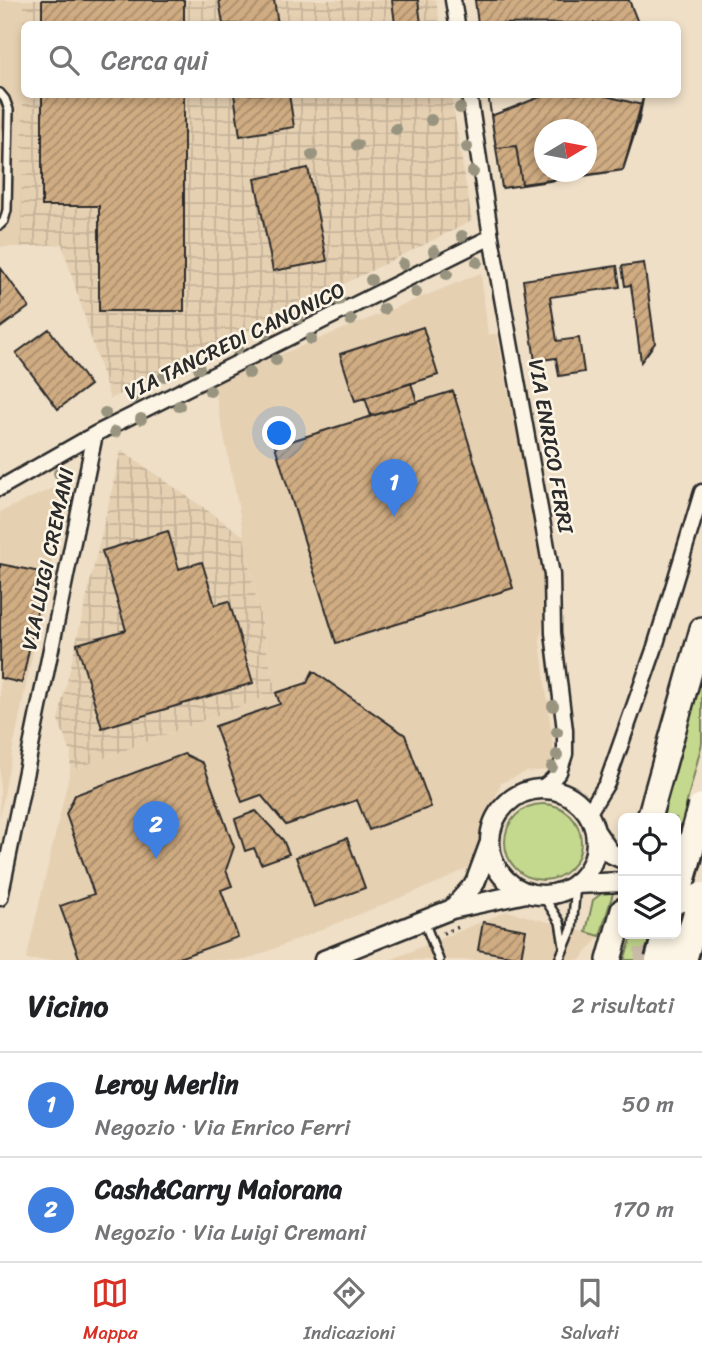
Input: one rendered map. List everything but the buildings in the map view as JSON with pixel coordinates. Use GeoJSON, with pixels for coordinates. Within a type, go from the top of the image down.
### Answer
{"type":"FeatureCollection","features":[{"type":"Feature","properties":{"kind":"highway"},"geometry":{"type":"LineString","coordinates":[[650,813],[702,629]]}},
{"type":"Feature","properties":{"kind":"highway"},"geometry":{"type":"LineString","coordinates":[[681,882],[702,807]]}},
{"type":"Feature","properties":{"kind":"highway"},"geometry":{"type":"LineString","coordinates":[[683,960],[702,896]]}},
{"type":"Feature","properties":{"kind":"highway"},"geometry":{"type":"LineString","coordinates":[[609,960],[618,928]]}},
{"type":"Feature","properties":{"kind":"highway"},"geometry":{"type":"LineString","coordinates":[[659,960],[665,939]]}},
{"type":"Feature","properties":{"kind":"street"},"geometry":{"type":"LineString","coordinates":[[453,0],[456,21]]}},
{"type":"Feature","properties":{"kind":"street","name":"VIA ENRICO FERRI"},"geometry":{"type":"LineString","coordinates":[[470,98],[491,237],[550,552],[554,645],[565,730],[565,754],[559,772],[548,785],[532,790]]}},
{"type":"Feature","properties":{"kind":"street","name":"VIA TANCREDI CANONICO"},"geometry":{"type":"LineString","coordinates":[[0,488],[96,434],[491,237]]}},
{"type":"Feature","properties":{"kind":"street","name":"VIA LUIGI CREMANI"},"geometry":{"type":"LineString","coordinates":[[0,898],[96,434]]}},
{"type":"Feature","properties":{"kind":"street"},"geometry":{"type":"LineString","coordinates":[[324,960],[452,909],[561,893],[587,873],[594,858],[596,843],[591,821],[643,682],[671,599],[702,492]]}},
{"type":"Feature","properties":{"kind":"street"},"geometry":{"type":"LineString","coordinates":[[452,909],[475,883],[499,811],[519,795],[532,790],[548,789],[564,793],[577,802],[606,848],[618,856]]}},
{"type":"Feature","properties":{"kind":"street"},"geometry":{"type":"LineString","coordinates":[[489,845],[500,875],[512,886],[535,895]]}},
{"type":"Feature","properties":{"kind":"street"},"geometry":{"type":"LineString","coordinates":[[681,872],[702,876]]}},
{"type":"Feature","properties":{"kind":"street"},"geometry":{"type":"LineString","coordinates":[[576,884],[618,882]]}},
{"type":"Feature","properties":{"kind":"street"},"geometry":{"type":"LineString","coordinates":[[681,892],[702,896]]}},
{"type":"Feature","properties":{"kind":"lane"},"geometry":{"type":"LineString","coordinates":[[0,93],[9,110],[7,210],[0,225]]}},
{"type":"Feature","properties":{"kind":"lane"},"geometry":{"type":"LineString","coordinates":[[559,960],[573,920],[576,884]]}},
{"type":"Feature","properties":{"kind":"lane"},"geometry":{"type":"LineString","coordinates":[[535,895],[560,922],[564,936],[564,952]]}},
{"type":"Feature","properties":{"kind":"lane"},"geometry":{"type":"LineString","coordinates":[[424,920],[439,960]]}},
{"type":"Feature","properties":{"kind":"shaded area"},"geometry":{"type":"Polygon","coordinates":[[[0,0],[24,0],[24,21],[21,21],[21,247],[0,247],[0,0]]]}},
{"type":"Feature","properties":{"kind":"shaded area"},"geometry":{"type":"Polygon","coordinates":[[[24,0],[436,0],[440,21],[24,21],[24,0]]]}},
{"type":"Feature","properties":{"kind":"shaded area"},"geometry":{"type":"Polygon","coordinates":[[[23,98],[452,98],[472,221],[110,399],[62,244],[21,247],[23,98]]]}},
{"type":"Feature","properties":{"kind":"shaded area"},"geometry":{"type":"Polygon","coordinates":[[[481,273],[488,334],[497,334],[548,590],[540,641],[554,754],[552,763],[546,770],[526,772],[501,783],[469,867],[444,880],[246,960],[26,960],[70,771],[276,693],[213,382],[481,273]]]}},
{"type":"Feature","properties":{"kind":"shaded area"},"geometry":{"type":"Polygon","coordinates":[[[121,450],[244,536],[276,693],[70,771],[71,753],[58,720],[121,450]]]}},
{"type":"Feature","properties":{"kind":"shaded area"},"geometry":{"type":"Polygon","coordinates":[[[68,481],[7,778],[0,818],[0,512],[68,481]]]}},
{"type":"Feature","properties":{"kind":"shaded area"},"geometry":{"type":"Polygon","coordinates":[[[507,911],[600,936],[580,960],[390,960],[507,911]]]}},
{"type":"Feature","properties":{"kind":"green space"},"geometry":{"type":"Polygon","coordinates":[[[702,671],[702,743],[681,825],[681,813],[664,813],[702,671]]]}},
{"type":"Feature","properties":{"kind":"green space"},"geometry":{"type":"Polygon","coordinates":[[[536,804],[550,804],[564,810],[575,821],[581,842],[578,857],[570,869],[550,880],[536,880],[522,874],[511,863],[505,849],[505,835],[511,821],[522,810],[536,804]]]}},
{"type":"Feature","properties":{"kind":"green space"},"geometry":{"type":"Polygon","coordinates":[[[606,890],[614,890],[600,936],[586,932],[593,900],[606,890]]]}},
{"type":"Feature","properties":{"kind":"green space"},"geometry":{"type":"Polygon","coordinates":[[[631,939],[652,939],[644,960],[624,960],[631,939]]]}},
{"type":"Feature","properties":{"kind":"tunnel"},"geometry":{"type":"LineString","coordinates":[[635,960],[702,955]]}},
{"type":"Feature","properties":{"kind":"place","name":"Leroy Merlin"},"geometry":{"type":"Point","coordinates":[394,517]}},
{"type":"Feature","properties":{"kind":"place","name":"Cash&Carry Maiorana"},"geometry":{"type":"Point","coordinates":[156,859]}}]}
